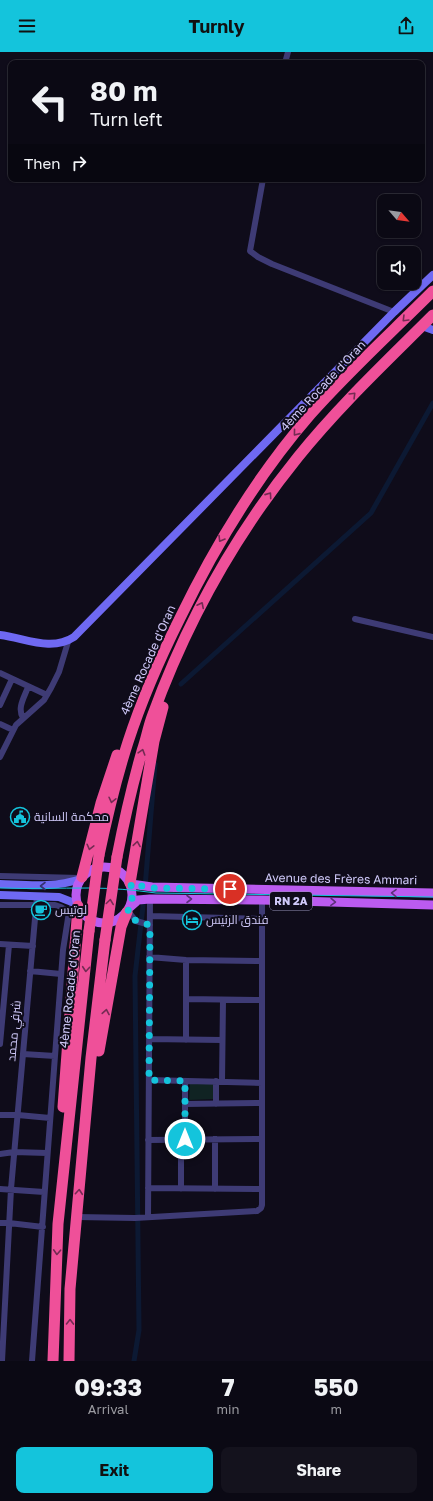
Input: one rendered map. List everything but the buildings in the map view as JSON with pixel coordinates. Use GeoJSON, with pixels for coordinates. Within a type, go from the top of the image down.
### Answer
{"type":"FeatureCollection","features":[{"type":"Feature","properties":{"kind":"highway","name":"4ème Rocade d'Oran"},"geometry":{"type":"LineString","coordinates":[[53,1361],[58,1224],[89,931],[100,856],[113,792],[127,743],[141,704],[162,654],[219,543],[240,509],[273,462],[310,415],[433,291]]}},
{"type":"Feature","properties":{"kind":"highway","name":"4ème Rocade d'Oran"},"geometry":{"type":"LineString","coordinates":[[69,1361],[70,1289],[105,940],[117,858],[132,784],[151,719],[190,626],[231,551],[272,490],[294,462],[348,400],[433,315]]}},
{"type":"Feature","properties":{"kind":"highway"},"geometry":{"type":"LineString","coordinates":[[133,884],[150,764],[159,720],[190,626]]}},
{"type":"Feature","properties":{"kind":"highway"},"geometry":{"type":"LineString","coordinates":[[82,878],[101,803],[112,767],[129,722],[162,654]]}},
{"type":"Feature","properties":{"kind":"highway"},"geometry":{"type":"LineString","coordinates":[[58,1224],[75,907]]}},
{"type":"Feature","properties":{"kind":"highway"},"geometry":{"type":"LineString","coordinates":[[86,1119],[121,927],[128,910]]}},
{"type":"Feature","properties":{"kind":"main road"},"geometry":{"type":"LineString","coordinates":[[0,635],[49,645],[68,642],[433,274]]}},
{"type":"Feature","properties":{"kind":"main road"},"geometry":{"type":"LineString","coordinates":[[422,326],[433,330]]}},
{"type":"Feature","properties":{"kind":"main road"},"geometry":{"type":"LineString","coordinates":[[75,907],[76,891],[82,878],[88,872],[96,868],[108,867],[119,871],[133,884],[132,898],[128,910]]}},
{"type":"Feature","properties":{"kind":"main road"},"geometry":{"type":"LineString","coordinates":[[0,884],[47,886],[64,884],[82,878]]}},
{"type":"Feature","properties":{"kind":"main road","name":"Avenue des Frères Ammari"},"geometry":{"type":"LineString","coordinates":[[133,884],[152,888],[433,893]]}},
{"type":"Feature","properties":{"kind":"main road"},"geometry":{"type":"LineString","coordinates":[[0,895],[59,896],[92,921],[104,924],[117,920],[135,902],[146,899]]}},
{"type":"Feature","properties":{"kind":"main road","name":"Avenue des Frères Ammari"},"geometry":{"type":"LineString","coordinates":[[146,899],[262,900],[433,905]]}},
{"type":"Feature","properties":{"kind":"street"},"geometry":{"type":"LineString","coordinates":[[263,182],[250,251],[272,264],[394,312]]}},
{"type":"Feature","properties":{"kind":"street"},"geometry":{"type":"LineString","coordinates":[[355,619],[433,637]]}},
{"type":"Feature","properties":{"kind":"street"},"geometry":{"type":"LineString","coordinates":[[0,757],[16,725],[47,696],[58,672],[68,642]]}},
{"type":"Feature","properties":{"kind":"street"},"geometry":{"type":"LineString","coordinates":[[0,673],[47,696]]}},
{"type":"Feature","properties":{"kind":"street"},"geometry":{"type":"LineString","coordinates":[[0,705],[12,679]]}},
{"type":"Feature","properties":{"kind":"street"},"geometry":{"type":"LineString","coordinates":[[23,718],[20,708],[28,687]]}},
{"type":"Feature","properties":{"kind":"street"},"geometry":{"type":"LineString","coordinates":[[0,724],[13,730]]}},
{"type":"Feature","properties":{"kind":"street"},"geometry":{"type":"LineString","coordinates":[[0,876],[69,876],[82,878]]}},
{"type":"Feature","properties":{"kind":"street","name":"شرفي محمد"},"geometry":{"type":"LineString","coordinates":[[2,1361],[8,1270],[11,1189],[37,896]]}},
{"type":"Feature","properties":{"kind":"street"},"geometry":{"type":"LineString","coordinates":[[146,899],[150,916]]}},
{"type":"Feature","properties":{"kind":"street"},"geometry":{"type":"LineString","coordinates":[[77,1217],[145,1218],[257,1211],[262,1206],[262,900]]}},
{"type":"Feature","properties":{"kind":"street"},"geometry":{"type":"LineString","coordinates":[[0,906],[37,905],[75,907],[63,950],[32,1361]]}},
{"type":"Feature","properties":{"kind":"street"},"geometry":{"type":"LineString","coordinates":[[128,910],[133,919],[144,924]]}},
{"type":"Feature","properties":{"kind":"street"},"geometry":{"type":"LineString","coordinates":[[150,916],[262,919]]}},
{"type":"Feature","properties":{"kind":"street"},"geometry":{"type":"LineString","coordinates":[[145,1218],[148,1188],[149,957],[144,924],[150,916]]}},
{"type":"Feature","properties":{"kind":"street"},"geometry":{"type":"LineString","coordinates":[[0,944],[33,946]]}},
{"type":"Feature","properties":{"kind":"street"},"geometry":{"type":"LineString","coordinates":[[0,1044],[2,1006],[9,945]]}},
{"type":"Feature","properties":{"kind":"street"},"geometry":{"type":"LineString","coordinates":[[149,957],[186,960],[262,961]]}},
{"type":"Feature","properties":{"kind":"street"},"geometry":{"type":"LineString","coordinates":[[186,960],[186,1040]]}},
{"type":"Feature","properties":{"kind":"street"},"geometry":{"type":"LineString","coordinates":[[30,971],[61,974]]}},
{"type":"Feature","properties":{"kind":"street"},"geometry":{"type":"LineString","coordinates":[[186,999],[262,1000]]}},
{"type":"Feature","properties":{"kind":"street"},"geometry":{"type":"LineString","coordinates":[[216,1104],[222,1040],[223,1000]]}},
{"type":"Feature","properties":{"kind":"street"},"geometry":{"type":"LineString","coordinates":[[149,1039],[222,1040]]}},
{"type":"Feature","properties":{"kind":"street"},"geometry":{"type":"LineString","coordinates":[[23,1054],[55,1056]]}},
{"type":"Feature","properties":{"kind":"street"},"geometry":{"type":"LineString","coordinates":[[149,1080],[262,1082]]}},
{"type":"Feature","properties":{"kind":"street"},"geometry":{"type":"LineString","coordinates":[[181,1189],[185,1081]]}},
{"type":"Feature","properties":{"kind":"street"},"geometry":{"type":"LineString","coordinates":[[185,1104],[262,1103]]}},
{"type":"Feature","properties":{"kind":"street"},"geometry":{"type":"LineString","coordinates":[[0,1116],[18,1115],[50,1118]]}},
{"type":"Feature","properties":{"kind":"street"},"geometry":{"type":"LineString","coordinates":[[215,1139],[215,1189]]}},
{"type":"Feature","properties":{"kind":"street"},"geometry":{"type":"LineString","coordinates":[[148,1140],[262,1139]]}},
{"type":"Feature","properties":{"kind":"street"},"geometry":{"type":"LineString","coordinates":[[0,1154],[14,1152],[47,1154]]}},
{"type":"Feature","properties":{"kind":"street"},"geometry":{"type":"LineString","coordinates":[[148,1188],[262,1189]]}},
{"type":"Feature","properties":{"kind":"street"},"geometry":{"type":"LineString","coordinates":[[0,1189],[44,1192]]}},
{"type":"Feature","properties":{"kind":"street"},"geometry":{"type":"LineString","coordinates":[[0,1223],[43,1227]]}},
{"type":"Feature","properties":{"kind":"street"},"geometry":{"type":"LineString","coordinates":[[0,1269],[8,1270]]}},
{"type":"Feature","properties":{"kind":"green space"},"geometry":{"type":"Polygon","coordinates":[[[190,1084],[214,1084],[213,1099],[189,1100],[190,1084]]]}},
{"type":"Feature","properties":{"kind":"waterway"},"geometry":{"type":"LineString","coordinates":[[181,684],[371,513],[433,403]]}},
{"type":"Feature","properties":{"kind":"waterway"},"geometry":{"type":"LineString","coordinates":[[145,888],[155,764]]}},
{"type":"Feature","properties":{"kind":"waterway"},"geometry":{"type":"LineString","coordinates":[[134,1361],[139,1330],[135,976],[144,897]]}},
{"type":"Feature","properties":{"kind":"tram line"},"geometry":{"type":"LineString","coordinates":[[0,888],[98,888],[156,893],[433,897]]}},
{"type":"Feature","properties":{"kind":"place","name":"محكمة السانية"},"geometry":{"type":"Point","coordinates":[20,817]}},
{"type":"Feature","properties":{"kind":"place","name":"لوتيس"},"geometry":{"type":"Point","coordinates":[41,910]}},
{"type":"Feature","properties":{"kind":"place","name":"فندق الرئيس"},"geometry":{"type":"Point","coordinates":[192,920]}},
{"type":"Feature","properties":{"kind":"route"},"geometry":{"type":"LineString","coordinates":[[185,1139],[185,1081],[149,1080],[150,925],[136,921],[128,911],[132,903],[131,884],[152,888],[230,889]]}}]}
